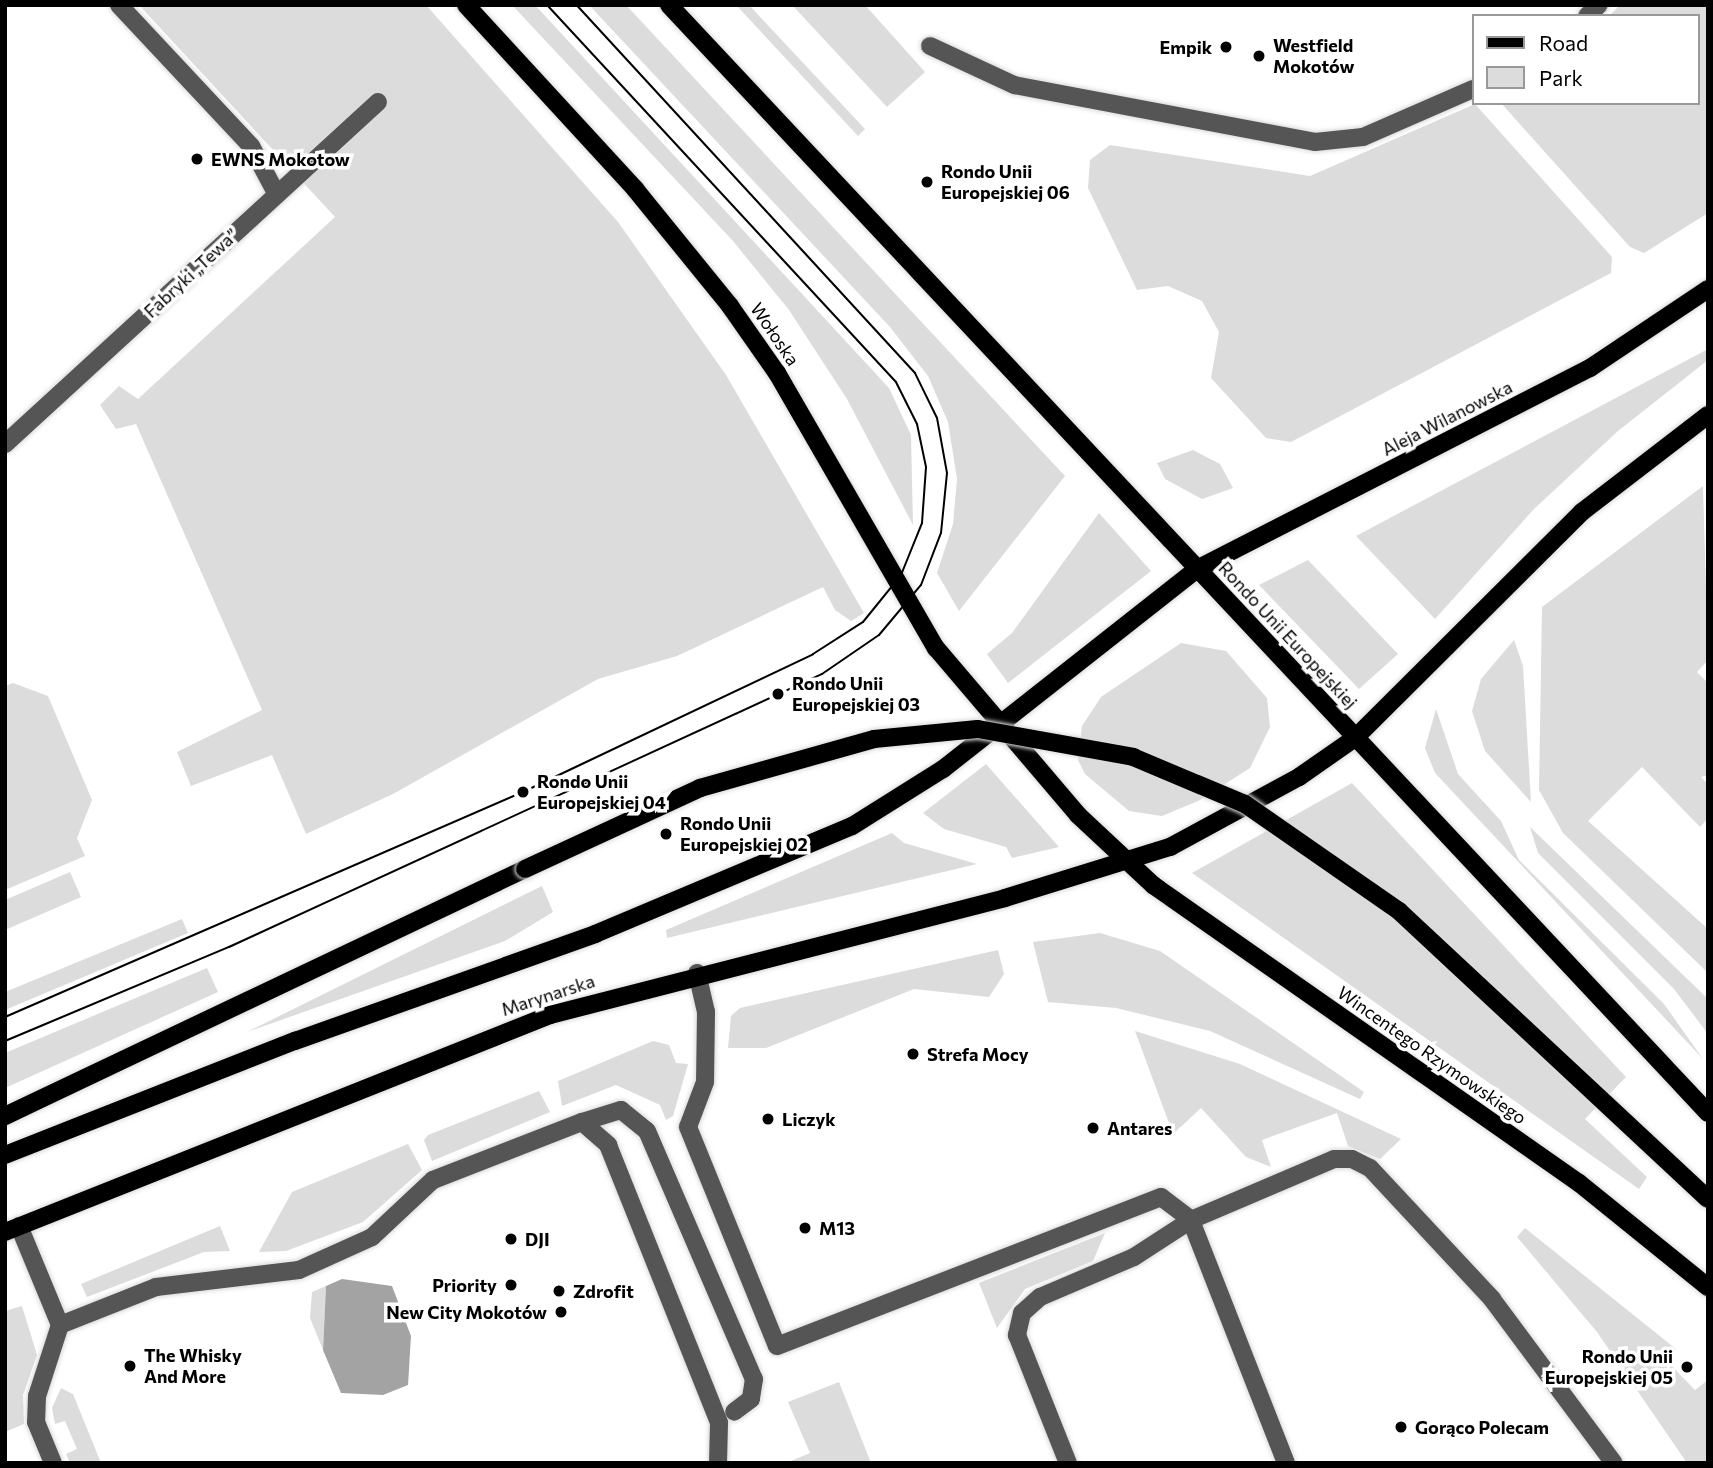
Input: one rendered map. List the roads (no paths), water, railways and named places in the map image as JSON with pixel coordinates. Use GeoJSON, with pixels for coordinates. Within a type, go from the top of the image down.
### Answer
{"type":"FeatureCollection","features":[{"type":"Feature","properties":{"kind":"main road","name":"Wołoska"},"geometry":{"type":"LineString","coordinates":[[466,5],[635,188],[730,306],[777,373],[910,610],[996,725]]}},
{"type":"Feature","properties":{"kind":"main road"},"geometry":{"type":"LineString","coordinates":[[669,5],[1197,569]]}},
{"type":"Feature","properties":{"kind":"main road","name":"Aleja Wilanowska"},"geometry":{"type":"LineString","coordinates":[[1197,569],[1590,368],[1708,289]]}},
{"type":"Feature","properties":{"kind":"main road"},"geometry":{"type":"LineString","coordinates":[[1708,415],[1582,512],[1355,737],[1708,1113]]}},
{"type":"Feature","properties":{"kind":"main road","name":"Rondo Unii Europejskiej"},"geometry":{"type":"LineString","coordinates":[[996,725],[1197,569],[1355,737],[1230,816],[1126,865]]}},
{"type":"Feature","properties":{"kind":"main road"},"geometry":{"type":"LineString","coordinates":[[5,1155],[295,1041],[595,934],[785,855],[919,787],[996,725],[1126,865]]}},
{"type":"Feature","properties":{"kind":"main road"},"geometry":{"type":"LineString","coordinates":[[5,1116],[524,869],[700,789],[874,739],[978,729],[1133,757],[1191,777],[1265,816],[1399,911],[1708,1199]]}},
{"type":"Feature","properties":{"kind":"main road","name":"Marynarska"},"geometry":{"type":"LineString","coordinates":[[12,1229],[457,1049],[697,973],[1126,865]]}},
{"type":"Feature","properties":{"kind":"main road","name":"Wincentego Rzymowskiego"},"geometry":{"type":"LineString","coordinates":[[1126,865],[1579,1183],[1708,1287]]}},
{"type":"Feature","properties":{"kind":"street"},"geometry":{"type":"LineString","coordinates":[[119,5],[251,146],[276,193]]}},
{"type":"Feature","properties":{"kind":"street"},"geometry":{"type":"LineString","coordinates":[[930,46],[1014,85],[1315,142],[1363,137],[1472,89]]}},
{"type":"Feature","properties":{"kind":"street","name":"Fabryki „Tewa”"},"geometry":{"type":"LineString","coordinates":[[5,444],[378,102]]}},
{"type":"Feature","properties":{"kind":"street"},"geometry":{"type":"LineString","coordinates":[[697,973],[706,1012],[705,1082],[688,1127],[776,1346],[1161,1197],[1191,1220],[1286,1463]]}},
{"type":"Feature","properties":{"kind":"street"},"geometry":{"type":"LineString","coordinates":[[60,1325],[156,1287],[299,1270],[372,1237],[433,1181],[582,1122],[621,1110],[647,1132],[754,1379],[751,1399],[734,1412]]}},
{"type":"Feature","properties":{"kind":"street"},"geometry":{"type":"LineString","coordinates":[[582,1122],[608,1145],[694,1360],[719,1423],[718,1463]]}},
{"type":"Feature","properties":{"kind":"street"},"geometry":{"type":"LineString","coordinates":[[1068,1463],[1017,1335],[1022,1313],[1040,1297],[1134,1257],[1191,1220],[1334,1159],[1370,1168],[1492,1299],[1614,1463]]}},
{"type":"Feature","properties":{"kind":"street"},"geometry":{"type":"LineString","coordinates":[[12,1229],[60,1325],[37,1396],[36,1422],[53,1463]]}},
{"type":"Feature","properties":{"kind":"tram line"},"geometry":{"type":"LineString","coordinates":[[5,1017],[523,792],[813,654],[863,622],[901,575],[922,523],[926,467],[917,424],[896,382],[547,5]]}},
{"type":"Feature","properties":{"kind":"tram line"},"geometry":{"type":"LineString","coordinates":[[5,1041],[229,947],[822,674],[879,635],[921,585],[941,533],[947,473],[937,418],[915,373],[577,5]]}},
{"type":"Feature","properties":{"kind":"place","name":"Empik"},"geometry":{"type":"Point","coordinates":[1226,47]}},
{"type":"Feature","properties":{"kind":"place","name":"Westfield Mokotów"},"geometry":{"type":"Point","coordinates":[1259,56]}},
{"type":"Feature","properties":{"kind":"place","name":"EWNS Mokotow"},"geometry":{"type":"Point","coordinates":[197,159]}},
{"type":"Feature","properties":{"kind":"place","name":"Rondo Unii Europejskiej 06"},"geometry":{"type":"Point","coordinates":[927,182]}},
{"type":"Feature","properties":{"kind":"place","name":"Rondo Unii Europejskiej 03"},"geometry":{"type":"Point","coordinates":[778,694]}},
{"type":"Feature","properties":{"kind":"place","name":"Rondo Unii Europejskiej 04"},"geometry":{"type":"Point","coordinates":[523,792]}},
{"type":"Feature","properties":{"kind":"place","name":"Rondo Unii Europejskiej 02"},"geometry":{"type":"Point","coordinates":[666,834]}},
{"type":"Feature","properties":{"kind":"place","name":"Strefa Mocy"},"geometry":{"type":"Point","coordinates":[913,1054]}},
{"type":"Feature","properties":{"kind":"place","name":"Liczyk"},"geometry":{"type":"Point","coordinates":[768,1119]}},
{"type":"Feature","properties":{"kind":"place","name":"Antares"},"geometry":{"type":"Point","coordinates":[1093,1128]}},
{"type":"Feature","properties":{"kind":"place","name":"M13"},"geometry":{"type":"Point","coordinates":[805,1228]}},
{"type":"Feature","properties":{"kind":"place","name":"DJI"},"geometry":{"type":"Point","coordinates":[511,1239]}},
{"type":"Feature","properties":{"kind":"place","name":"Priority"},"geometry":{"type":"Point","coordinates":[511,1285]}},
{"type":"Feature","properties":{"kind":"place","name":"Zdrofit"},"geometry":{"type":"Point","coordinates":[559,1291]}},
{"type":"Feature","properties":{"kind":"place","name":"New City Mokotów"},"geometry":{"type":"Point","coordinates":[561,1312]}},
{"type":"Feature","properties":{"kind":"place","name":"The Whisky And More"},"geometry":{"type":"Point","coordinates":[130,1366]}},
{"type":"Feature","properties":{"kind":"place","name":"Rondo Unii Europejskiej 05"},"geometry":{"type":"Point","coordinates":[1687,1367]}},
{"type":"Feature","properties":{"kind":"place","name":"Gorąco Polecam"},"geometry":{"type":"Point","coordinates":[1401,1427]}}]}
